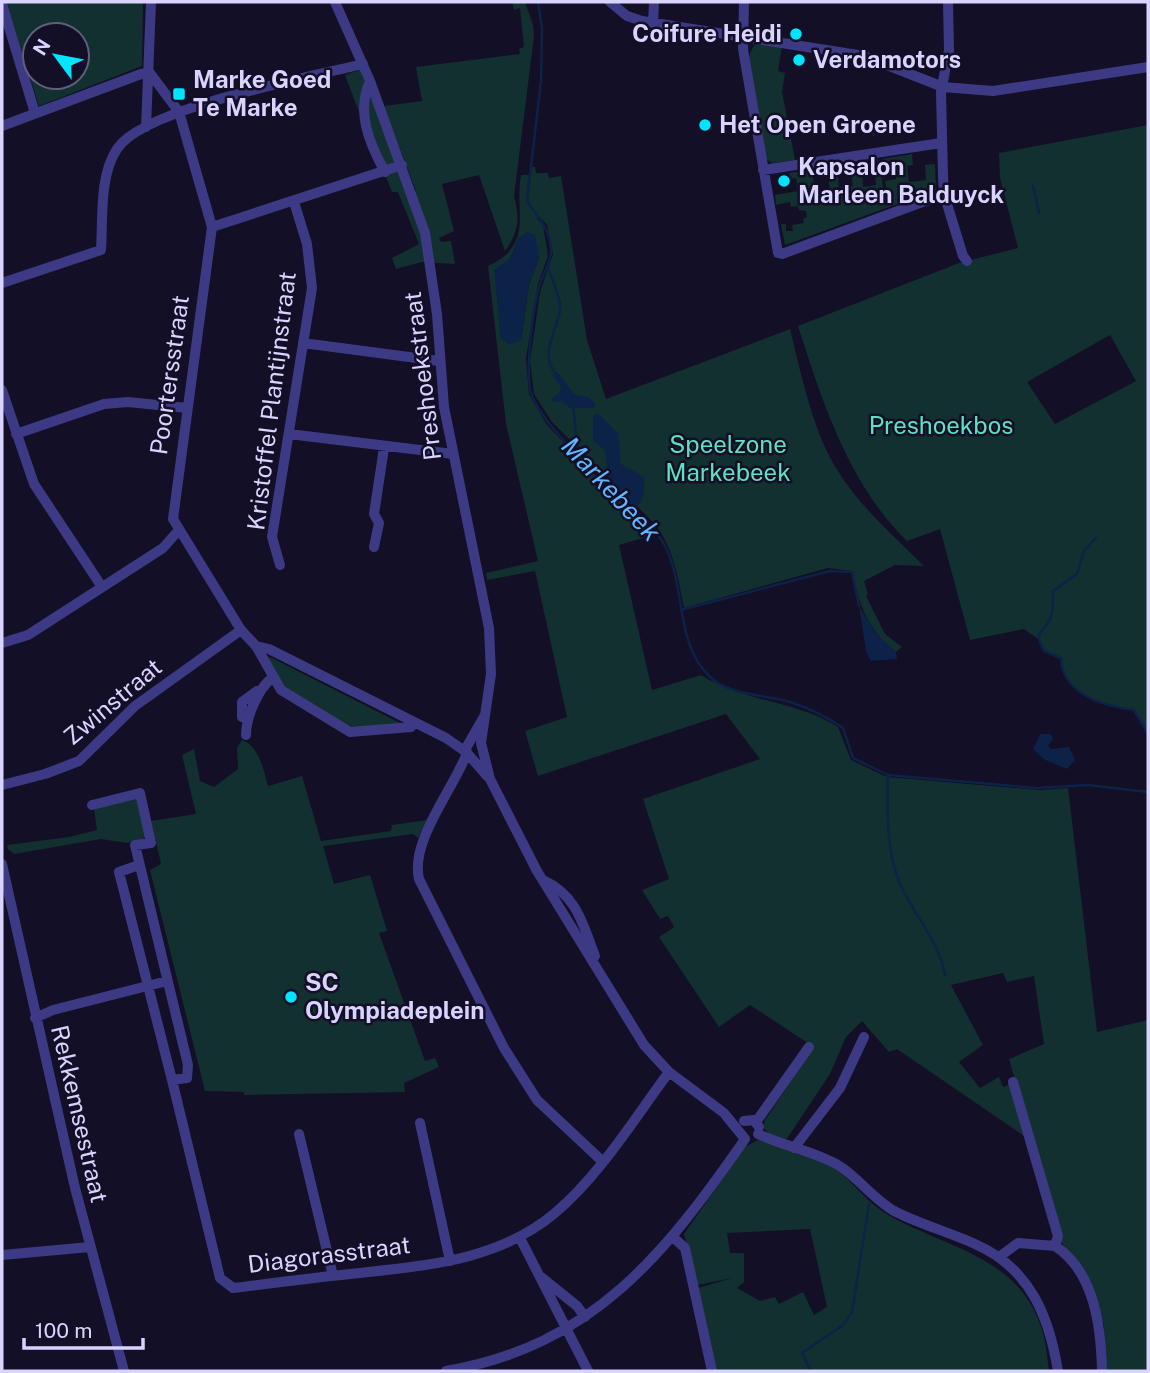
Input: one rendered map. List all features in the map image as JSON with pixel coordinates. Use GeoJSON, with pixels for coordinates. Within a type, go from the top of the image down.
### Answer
{"type":"FeatureCollection","features":[{"type":"Feature","properties":{"kind":"street"},"geometry":{"type":"LineString","coordinates":[[146,127],[151,2]]}},
{"type":"Feature","properties":{"kind":"street","name":"Preshoekstraat"},"geometry":{"type":"LineString","coordinates":[[335,2],[370,81],[425,233],[438,314],[439,361],[453,454],[489,628],[491,674],[485,715],[473,750]]}},
{"type":"Feature","properties":{"kind":"street"},"geometry":{"type":"LineString","coordinates":[[610,2],[626,16],[653,23],[864,56],[943,87],[993,91],[1148,67]]}},
{"type":"Feature","properties":{"kind":"street"},"geometry":{"type":"LineString","coordinates":[[653,23],[654,2]]}},
{"type":"Feature","properties":{"kind":"street"},"geometry":{"type":"LineString","coordinates":[[744,2],[743,36],[778,253],[782,254],[944,194]]}},
{"type":"Feature","properties":{"kind":"street"},"geometry":{"type":"LineString","coordinates":[[948,2],[949,51],[943,87],[941,143],[944,194],[963,256],[967,261]]}},
{"type":"Feature","properties":{"kind":"street"},"geometry":{"type":"LineString","coordinates":[[2,4],[35,114]]}},
{"type":"Feature","properties":{"kind":"street"},"geometry":{"type":"LineString","coordinates":[[2,283],[101,250],[105,194],[111,161],[126,137],[179,111],[363,64]]}},
{"type":"Feature","properties":{"kind":"street"},"geometry":{"type":"LineString","coordinates":[[150,73],[179,111]]}},
{"type":"Feature","properties":{"kind":"street"},"geometry":{"type":"LineString","coordinates":[[2,126],[150,73]]}},
{"type":"Feature","properties":{"kind":"street"},"geometry":{"type":"LineString","coordinates":[[370,81],[363,95],[364,122],[384,172]]}},
{"type":"Feature","properties":{"kind":"street","name":"Poortersstraat"},"geometry":{"type":"LineString","coordinates":[[179,111],[212,228],[173,502],[173,519],[241,629],[256,646]]}},
{"type":"Feature","properties":{"kind":"street"},"geometry":{"type":"LineString","coordinates":[[763,170],[941,143]]}},
{"type":"Feature","properties":{"kind":"street"},"geometry":{"type":"LineString","coordinates":[[212,228],[402,165]]}},
{"type":"Feature","properties":{"kind":"street","name":"Kristoffel Plantijnstraat"},"geometry":{"type":"LineString","coordinates":[[281,565],[272,537],[312,288],[312,266],[294,202]]}},
{"type":"Feature","properties":{"kind":"street"},"geometry":{"type":"LineString","coordinates":[[303,343],[439,361]]}},
{"type":"Feature","properties":{"kind":"street"},"geometry":{"type":"LineString","coordinates":[[2,390],[34,484],[102,587]]}},
{"type":"Feature","properties":{"kind":"street"},"geometry":{"type":"LineString","coordinates":[[16,434],[104,404],[128,402],[187,408]]}},
{"type":"Feature","properties":{"kind":"street"},"geometry":{"type":"LineString","coordinates":[[289,434],[453,454]]}},
{"type":"Feature","properties":{"kind":"street"},"geometry":{"type":"LineString","coordinates":[[374,547],[380,523],[374,514],[384,447]]}},
{"type":"Feature","properties":{"kind":"street"},"geometry":{"type":"LineString","coordinates":[[2,643],[28,635],[163,548],[178,531]]}},
{"type":"Feature","properties":{"kind":"street","name":"Zwinstraat"},"geometry":{"type":"LineString","coordinates":[[2,785],[46,774],[79,761],[135,706],[241,629]]}},
{"type":"Feature","properties":{"kind":"street"},"geometry":{"type":"LineString","coordinates":[[256,646],[281,691],[350,732],[401,729],[411,727],[414,723]]}},
{"type":"Feature","properties":{"kind":"street"},"geometry":{"type":"LineString","coordinates":[[256,646],[269,649],[473,750],[542,880],[644,1045],[669,1072],[724,1113],[741,1124],[756,1122]]}},
{"type":"Feature","properties":{"kind":"street"},"geometry":{"type":"LineString","coordinates":[[246,735],[248,719],[260,692],[272,678]]}},
{"type":"Feature","properties":{"kind":"street"},"geometry":{"type":"LineString","coordinates":[[473,750],[419,849],[416,864],[419,879],[504,1048],[537,1100],[602,1161]]}},
{"type":"Feature","properties":{"kind":"street"},"geometry":{"type":"LineString","coordinates":[[92,806],[140,793],[151,844],[135,845],[189,1073],[187,1078],[172,1080]]}},
{"type":"Feature","properties":{"kind":"street","name":"Rekkemsestraat"},"geometry":{"type":"LineString","coordinates":[[2,864],[34,1014],[90,1247],[124,1371]]}},
{"type":"Feature","properties":{"kind":"street","name":"Diagorasstraat"},"geometry":{"type":"LineString","coordinates":[[139,865],[118,872],[149,986],[220,1278],[233,1288],[470,1258],[520,1238],[556,1212],[602,1161],[669,1072]]}},
{"type":"Feature","properties":{"kind":"street"},"geometry":{"type":"LineString","coordinates":[[34,1014],[167,981]]}},
{"type":"Feature","properties":{"kind":"street"},"geometry":{"type":"LineString","coordinates":[[794,1148],[841,1088],[864,1037]]}},
{"type":"Feature","properties":{"kind":"street"},"geometry":{"type":"LineString","coordinates":[[758,1134],[756,1122],[808,1047]]}},
{"type":"Feature","properties":{"kind":"street"},"geometry":{"type":"LineString","coordinates":[[1013,1082],[1058,1236],[1055,1246]]}},
{"type":"Feature","properties":{"kind":"street"},"geometry":{"type":"LineString","coordinates":[[420,1123],[450,1261]]}},
{"type":"Feature","properties":{"kind":"street"},"geometry":{"type":"LineString","coordinates":[[741,1124],[745,1139]]}},
{"type":"Feature","properties":{"kind":"street"},"geometry":{"type":"LineString","coordinates":[[299,1134],[333,1276]]}},
{"type":"Feature","properties":{"kind":"street"},"geometry":{"type":"LineString","coordinates":[[758,1134],[838,1166],[893,1210],[975,1243],[999,1257],[1026,1282],[1042,1308],[1058,1371]]}},
{"type":"Feature","properties":{"kind":"street"},"geometry":{"type":"LineString","coordinates":[[745,1139],[752,1139],[758,1134]]}},
{"type":"Feature","properties":{"kind":"street"},"geometry":{"type":"LineString","coordinates":[[446,1371],[518,1352],[585,1317],[638,1275],[674,1238],[745,1139]]}},
{"type":"Feature","properties":{"kind":"street"},"geometry":{"type":"LineString","coordinates":[[520,1238],[588,1371]]}},
{"type":"Feature","properties":{"kind":"street"},"geometry":{"type":"LineString","coordinates":[[674,1238],[685,1248],[712,1371]]}},
{"type":"Feature","properties":{"kind":"street"},"geometry":{"type":"LineString","coordinates":[[999,1257],[1018,1243],[1055,1246],[1072,1262],[1093,1301],[1101,1330],[1102,1371]]}},
{"type":"Feature","properties":{"kind":"street"},"geometry":{"type":"LineString","coordinates":[[2,1255],[90,1247]]}},
{"type":"Feature","properties":{"kind":"street"},"geometry":{"type":"LineString","coordinates":[[538,1274],[577,1306],[585,1317]]}},
{"type":"Feature","properties":{"kind":"green space"},"geometry":{"type":"Polygon","coordinates":[[[6,2],[143,2],[142,66],[91,86],[91,21],[21,21],[21,49],[6,2]]]}},
{"type":"Feature","properties":{"kind":"green space"},"geometry":{"type":"Polygon","coordinates":[[[512,2],[525,2],[534,36],[514,196],[517,211],[516,231],[505,251],[479,175],[442,184],[454,231],[439,238],[441,242],[451,241],[455,264],[422,262],[396,269],[392,258],[419,244],[398,192],[392,192],[386,177],[392,172],[400,171],[409,193],[416,191],[384,106],[422,101],[416,67],[520,54],[519,49],[524,47],[520,8],[514,10],[512,2]]]}},
{"type":"Feature","properties":{"kind":"green space"},"geometry":{"type":"Polygon","coordinates":[[[755,44],[782,46],[778,71],[785,73],[782,92],[795,160],[772,163],[765,158],[749,62],[755,44]]]}},
{"type":"Feature","properties":{"kind":"green space"},"geometry":{"type":"Polygon","coordinates":[[[360,70],[394,155],[394,164],[388,167],[375,154],[345,75],[360,70]]]}},
{"type":"Feature","properties":{"kind":"green space"},"geometry":{"type":"Polygon","coordinates":[[[34,91],[78,91],[39,106],[34,91]]]}},
{"type":"Feature","properties":{"kind":"green space","name":"Preshoekbos"},"geometry":{"type":"Polygon","coordinates":[[[1148,125],[1148,734],[1134,710],[1098,701],[1076,689],[1068,681],[1061,658],[1044,651],[1038,639],[1024,629],[970,640],[940,529],[907,541],[869,494],[840,441],[798,326],[959,263],[1018,248],[1000,178],[999,153],[1148,125]],[[1110,335],[1027,382],[1055,424],[1136,381],[1110,335]]]}},
{"type":"Feature","properties":{"kind":"green space"},"geometry":{"type":"Polygon","coordinates":[[[912,154],[913,165],[907,166],[909,182],[926,180],[925,165],[935,164],[936,190],[785,245],[781,224],[786,224],[786,231],[793,231],[792,225],[804,223],[803,219],[807,217],[806,211],[799,210],[798,206],[791,207],[790,202],[776,205],[775,195],[798,191],[796,178],[790,179],[789,173],[812,170],[816,197],[830,194],[828,173],[822,173],[821,168],[837,166],[839,188],[853,186],[851,172],[843,173],[842,165],[862,162],[863,187],[876,185],[874,160],[878,159],[886,203],[889,202],[885,181],[896,179],[894,162],[883,164],[882,159],[912,154]]]}},
{"type":"Feature","properties":{"kind":"green space","name":"Speelzone Markebeek"},"geometry":{"type":"Polygon","coordinates":[[[531,167],[535,167],[536,173],[548,173],[549,178],[561,176],[587,340],[606,399],[790,329],[809,402],[829,456],[856,497],[924,566],[895,565],[864,581],[868,594],[866,596],[885,634],[902,647],[896,652],[871,626],[857,594],[852,571],[828,568],[684,608],[671,554],[655,524],[552,422],[534,394],[530,361],[540,292],[553,254],[547,225],[539,216],[537,219],[543,225],[548,256],[538,284],[526,358],[529,394],[547,425],[653,535],[619,545],[652,690],[701,675],[734,691],[804,711],[838,727],[851,760],[887,777],[1040,790],[1068,788],[1097,1032],[1148,1020],[1148,1371],[1105,1371],[1104,1325],[1087,1281],[1061,1242],[1009,1059],[1044,1044],[1034,976],[1007,982],[1003,973],[951,985],[983,1045],[959,1062],[980,1088],[999,1077],[1003,1087],[1011,1084],[1027,1138],[897,1049],[889,1052],[862,1021],[846,1037],[830,1074],[786,1140],[769,1134],[763,1127],[765,1120],[814,1047],[750,1005],[719,1027],[659,937],[674,927],[668,916],[660,919],[642,890],[669,879],[643,799],[760,759],[726,714],[538,776],[525,731],[567,717],[535,571],[487,580],[486,573],[538,561],[506,424],[488,266],[503,257],[517,238],[520,226],[521,175],[530,175],[531,167]],[[519,238],[510,259],[495,270],[501,338],[521,340],[529,285],[539,257],[519,238]]]}},
{"type":"Feature","properties":{"kind":"green space"},"geometry":{"type":"Polygon","coordinates":[[[270,657],[400,723],[397,727],[356,728],[337,721],[283,689],[266,660],[270,657]]]}},
{"type":"Feature","properties":{"kind":"green space","name":"SC Olympiadeplein"},"geometry":{"type":"Polygon","coordinates":[[[242,740],[257,753],[268,786],[302,776],[321,841],[391,831],[392,825],[427,820],[418,838],[413,834],[323,846],[334,884],[370,875],[387,931],[379,933],[425,1061],[435,1058],[439,1067],[404,1083],[405,1092],[244,1095],[244,1092],[205,1091],[150,870],[161,864],[151,821],[196,814],[182,755],[194,749],[200,781],[214,787],[238,769],[237,748],[242,740]]]}},
{"type":"Feature","properties":{"kind":"green space"},"geometry":{"type":"Polygon","coordinates":[[[133,798],[139,800],[146,836],[143,839],[127,843],[101,839],[14,854],[8,849],[7,845],[69,837],[97,830],[94,809],[133,798]]]}},
{"type":"Feature","properties":{"kind":"green space"},"geometry":{"type":"Polygon","coordinates":[[[758,1140],[825,1162],[885,1213],[995,1267],[1013,1282],[1028,1301],[1040,1324],[1049,1371],[715,1371],[698,1288],[732,1278],[698,1285],[684,1234],[745,1147],[758,1140]],[[810,1229],[727,1233],[730,1253],[744,1253],[744,1282],[737,1288],[760,1301],[775,1297],[779,1304],[803,1292],[814,1315],[827,1307],[810,1229]]]}},
{"type":"Feature","properties":{"kind":"water"},"geometry":{"type":"Polygon","coordinates":[[[527,232],[535,235],[539,257],[529,285],[521,340],[509,345],[501,338],[494,270],[510,259],[519,238],[527,232]]]}},
{"type":"Feature","properties":{"kind":"water"},"geometry":{"type":"Polygon","coordinates":[[[558,373],[574,394],[588,397],[595,403],[594,408],[570,408],[562,401],[553,402],[551,400],[560,392],[561,386],[552,375],[558,373]]]}},
{"type":"Feature","properties":{"kind":"water"},"geometry":{"type":"Polygon","coordinates":[[[598,413],[618,433],[621,464],[644,477],[644,495],[634,510],[609,484],[605,451],[593,440],[593,416],[598,413]]]}},
{"type":"Feature","properties":{"kind":"water"},"geometry":{"type":"Polygon","coordinates":[[[859,606],[875,632],[896,652],[897,659],[871,661],[866,651],[859,606]]]}},
{"type":"Feature","properties":{"kind":"water"},"geometry":{"type":"Polygon","coordinates":[[[1040,734],[1051,734],[1053,739],[1048,746],[1051,749],[1069,747],[1075,760],[1067,769],[1045,760],[1033,749],[1040,734]]]}},
{"type":"Feature","properties":{"kind":"waterway","name":"Markebeek"},"geometry":{"type":"LineString","coordinates":[[538,2],[542,28],[541,81],[527,201],[547,231],[551,253],[535,308],[530,341],[530,387],[532,396],[547,421],[610,485]]}},
{"type":"Feature","properties":{"kind":"waterway"},"geometry":{"type":"LineString","coordinates":[[1033,186],[1039,213]]}},
{"type":"Feature","properties":{"kind":"waterway"},"geometry":{"type":"LineString","coordinates":[[547,267],[560,305],[549,352],[549,360],[557,375]]}},
{"type":"Feature","properties":{"kind":"waterway"},"geometry":{"type":"LineString","coordinates":[[573,405],[578,453]]}},
{"type":"Feature","properties":{"kind":"waterway","name":"Markebeek"},"geometry":{"type":"LineString","coordinates":[[632,507],[655,531],[666,548],[691,649],[710,677],[727,688],[790,702],[831,720],[843,728],[853,758],[888,775],[1037,788],[1088,785],[1148,792]]}},
{"type":"Feature","properties":{"kind":"waterway"},"geometry":{"type":"LineString","coordinates":[[1096,538],[1084,551],[1077,574],[1053,591],[1052,614],[1039,634],[1039,640],[1044,651],[1061,658],[1068,681],[1076,689],[1098,701],[1134,710],[1148,734]]}},
{"type":"Feature","properties":{"kind":"waterway"},"geometry":{"type":"LineString","coordinates":[[681,610],[830,571],[852,572],[859,606]]}},
{"type":"Feature","properties":{"kind":"waterway"},"geometry":{"type":"LineString","coordinates":[[888,775],[889,832],[893,861],[902,888],[938,951],[945,975]]}},
{"type":"Feature","properties":{"kind":"waterway"},"geometry":{"type":"LineString","coordinates":[[811,1371],[802,1353],[843,1325],[852,1312],[869,1204]]}},
{"type":"Feature","properties":{"kind":"place","name":"Coifure Heidi"},"geometry":{"type":"Point","coordinates":[796,34]}},
{"type":"Feature","properties":{"kind":"place","name":"Verdamotors"},"geometry":{"type":"Point","coordinates":[799,60]}},
{"type":"Feature","properties":{"kind":"place","name":"Marke Goed Te Marke"},"geometry":{"type":"Point","coordinates":[179,94]}},
{"type":"Feature","properties":{"kind":"place","name":"Het Open Groene"},"geometry":{"type":"Point","coordinates":[705,125]}},
{"type":"Feature","properties":{"kind":"place","name":"Kapsalon Marleen Balduyck"},"geometry":{"type":"Point","coordinates":[784,181]}},
{"type":"Feature","properties":{"kind":"place","name":"SC Olympiadeplein"},"geometry":{"type":"Point","coordinates":[291,997]}}]}
